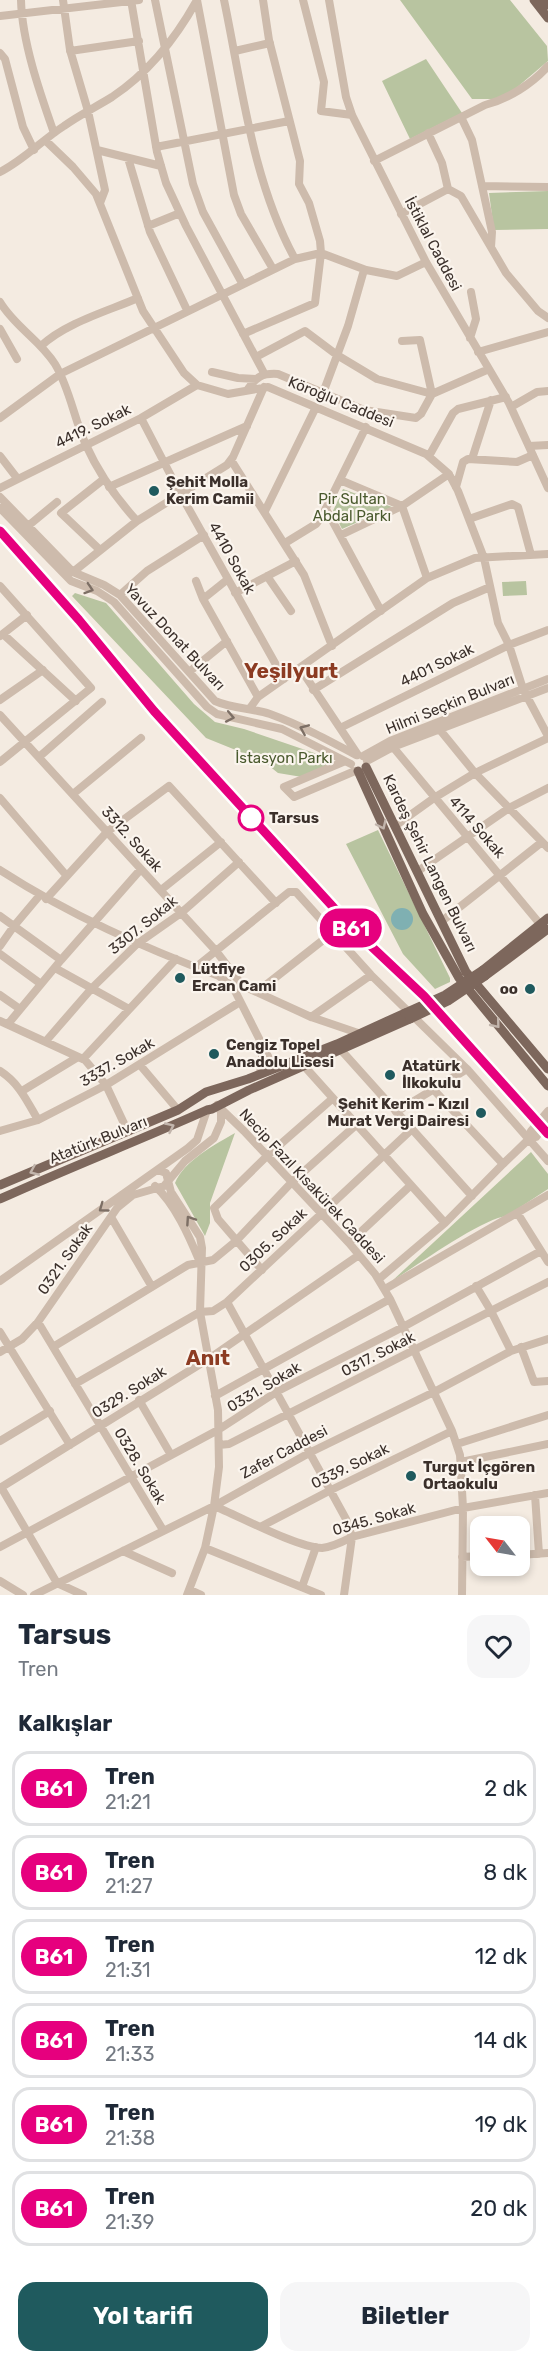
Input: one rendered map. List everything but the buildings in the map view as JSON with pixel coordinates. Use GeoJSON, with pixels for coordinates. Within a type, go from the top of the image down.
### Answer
{"type":"FeatureCollection","features":[{"type":"Feature","properties":{"kind":"main road"},"geometry":{"type":"LineString","coordinates":[[534,0],[548,18]]}},
{"type":"Feature","properties":{"kind":"main road"},"geometry":{"type":"LineString","coordinates":[[544,0],[548,5]]}},
{"type":"Feature","properties":{"kind":"main road","name":"Kardeş Şehir Langen Bulvarı"},"geometry":{"type":"LineString","coordinates":[[357,762],[395,826],[418,871],[442,921],[463,975]]}},
{"type":"Feature","properties":{"kind":"main road","name":"Kardeş Şehir Langen Bulvarı"},"geometry":{"type":"LineString","coordinates":[[357,762],[423,914],[463,975]]}},
{"type":"Feature","properties":{"kind":"main road"},"geometry":{"type":"LineString","coordinates":[[217,1105],[217,1096],[206,1094],[201,1104],[207,1110],[212,1109],[341,1050],[405,1012],[448,1001],[545,923]]}},
{"type":"Feature","properties":{"kind":"main road"},"geometry":{"type":"LineString","coordinates":[[463,975],[548,1069]]}},
{"type":"Feature","properties":{"kind":"main road"},"geometry":{"type":"LineString","coordinates":[[463,975],[548,1086]]}},
{"type":"Feature","properties":{"kind":"main road","name":"Atatürk Bulvarı"},"geometry":{"type":"LineString","coordinates":[[0,1185],[178,1110],[206,1094],[361,1034],[405,1012]]}},
{"type":"Feature","properties":{"kind":"main road","name":"Atatürk Bulvarı"},"geometry":{"type":"LineString","coordinates":[[0,1199],[207,1110]]}},
{"type":"Feature","properties":{"kind":"street"},"geometry":{"type":"LineString","coordinates":[[21,0],[22,14],[43,101],[54,133]]}},
{"type":"Feature","properties":{"kind":"street"},"geometry":{"type":"LineString","coordinates":[[0,16],[22,14],[63,4],[134,0],[138,41],[161,166],[180,213],[264,373]]}},
{"type":"Feature","properties":{"kind":"street"},"geometry":{"type":"LineString","coordinates":[[155,0],[193,184],[203,212],[243,283]]}},
{"type":"Feature","properties":{"kind":"street"},"geometry":{"type":"LineString","coordinates":[[1,168],[34,150],[54,133],[113,96],[144,71],[166,48],[197,0]]}},
{"type":"Feature","properties":{"kind":"street"},"geometry":{"type":"LineString","coordinates":[[197,0],[234,195],[241,214],[273,268]]}},
{"type":"Feature","properties":{"kind":"street"},"geometry":{"type":"LineString","coordinates":[[224,0],[259,167],[281,233],[295,259]]}},
{"type":"Feature","properties":{"kind":"street"},"geometry":{"type":"LineString","coordinates":[[243,334],[315,303],[321,253],[309,203],[299,184],[300,161],[270,43],[263,0]]}},
{"type":"Feature","properties":{"kind":"street"},"geometry":{"type":"LineString","coordinates":[[303,0],[324,82],[321,111],[352,115]]}},
{"type":"Feature","properties":{"kind":"street","name":"İstiklal Caddesi"},"geometry":{"type":"LineString","coordinates":[[329,0],[346,97],[352,115],[426,262],[512,407],[548,488]]}},
{"type":"Feature","properties":{"kind":"street"},"geometry":{"type":"LineString","coordinates":[[63,4],[70,51],[98,150],[105,190],[100,203]]}},
{"type":"Feature","properties":{"kind":"street"},"geometry":{"type":"LineString","coordinates":[[70,51],[138,41]]}},
{"type":"Feature","properties":{"kind":"street"},"geometry":{"type":"LineString","coordinates":[[235,51],[270,43]]}},
{"type":"Feature","properties":{"kind":"street"},"geometry":{"type":"LineString","coordinates":[[0,53],[5,59],[23,127],[34,150]]}},
{"type":"Feature","properties":{"kind":"street"},"geometry":{"type":"LineString","coordinates":[[374,161],[485,105],[501,101],[548,66]]}},
{"type":"Feature","properties":{"kind":"street"},"geometry":{"type":"LineString","coordinates":[[461,117],[472,140],[492,232],[491,247]]}},
{"type":"Feature","properties":{"kind":"street"},"geometry":{"type":"LineString","coordinates":[[156,147],[290,121]]}},
{"type":"Feature","properties":{"kind":"street"},"geometry":{"type":"LineString","coordinates":[[429,133],[442,163],[448,189],[461,196],[506,273],[538,311],[548,318]]}},
{"type":"Feature","properties":{"kind":"street"},"geometry":{"type":"LineString","coordinates":[[45,140],[85,179],[100,203],[138,298],[153,327],[184,373],[197,385]]}},
{"type":"Feature","properties":{"kind":"street"},"geometry":{"type":"LineString","coordinates":[[98,150],[161,166]]}},
{"type":"Feature","properties":{"kind":"street"},"geometry":{"type":"LineString","coordinates":[[128,158],[148,226],[159,254],[187,310]]}},
{"type":"Feature","properties":{"kind":"street"},"geometry":{"type":"LineString","coordinates":[[482,186],[548,187]]}},
{"type":"Feature","properties":{"kind":"street"},"geometry":{"type":"LineString","coordinates":[[401,214],[448,189]]}},
{"type":"Feature","properties":{"kind":"street"},"geometry":{"type":"LineString","coordinates":[[148,226],[180,213]]}},
{"type":"Feature","properties":{"kind":"street"},"geometry":{"type":"LineString","coordinates":[[0,418],[60,374],[295,259],[321,253],[364,270],[397,276],[426,262]]}},
{"type":"Feature","properties":{"kind":"street"},"geometry":{"type":"LineString","coordinates":[[323,393],[348,326],[364,270]]}},
{"type":"Feature","properties":{"kind":"street"},"geometry":{"type":"LineString","coordinates":[[470,338],[476,319],[471,292]]}},
{"type":"Feature","properties":{"kind":"street"},"geometry":{"type":"LineString","coordinates":[[41,346],[50,337],[63,330],[138,298]]}},
{"type":"Feature","properties":{"kind":"street"},"geometry":{"type":"LineString","coordinates":[[0,302],[13,321],[41,346],[60,374],[86,444],[104,479],[137,521]]}},
{"type":"Feature","properties":{"kind":"street"},"geometry":{"type":"LineString","coordinates":[[13,321],[0,329],[17,358]]}},
{"type":"Feature","properties":{"kind":"street"},"geometry":{"type":"LineString","coordinates":[[256,357],[301,331],[305,331],[377,379],[432,394]]}},
{"type":"Feature","properties":{"kind":"street"},"geometry":{"type":"LineString","coordinates":[[478,352],[548,332]]}},
{"type":"Feature","properties":{"kind":"street"},"geometry":{"type":"LineString","coordinates":[[402,341],[420,340],[432,394]]}},
{"type":"Feature","properties":{"kind":"street"},"geometry":{"type":"LineString","coordinates":[[248,389],[264,373],[278,374],[364,410],[416,418],[421,414],[432,394],[489,369]]}},
{"type":"Feature","properties":{"kind":"street"},"geometry":{"type":"LineString","coordinates":[[212,372],[238,378],[256,379]]}},
{"type":"Feature","properties":{"kind":"street","name":"Köroğlu Caddesi"},"geometry":{"type":"LineString","coordinates":[[197,385],[228,394],[264,387],[366,427],[429,456],[449,474],[484,558],[498,623],[509,645],[525,693],[548,737]]}},
{"type":"Feature","properties":{"kind":"street","name":"4419. Sokak"},"geometry":{"type":"LineString","coordinates":[[0,488],[141,418],[197,385]]}},
{"type":"Feature","properties":{"kind":"street"},"geometry":{"type":"LineString","coordinates":[[73,572],[137,521],[219,471],[233,456],[264,387]]}},
{"type":"Feature","properties":{"kind":"street"},"geometry":{"type":"LineString","coordinates":[[512,407],[537,392],[548,391]]}},
{"type":"Feature","properties":{"kind":"street"},"geometry":{"type":"LineString","coordinates":[[429,456],[453,412],[506,397]]}},
{"type":"Feature","properties":{"kind":"street"},"geometry":{"type":"LineString","coordinates":[[472,459],[491,400]]}},
{"type":"Feature","properties":{"kind":"street"},"geometry":{"type":"LineString","coordinates":[[265,511],[316,407]]}},
{"type":"Feature","properties":{"kind":"street","name":"4410 Sokak"},"geometry":{"type":"LineString","coordinates":[[141,418],[181,495],[284,679]]}},
{"type":"Feature","properties":{"kind":"street"},"geometry":{"type":"LineString","coordinates":[[109,487],[247,426]]}},
{"type":"Feature","properties":{"kind":"street"},"geometry":{"type":"LineString","coordinates":[[285,543],[316,524],[326,509],[366,427]]}},
{"type":"Feature","properties":{"kind":"street"},"geometry":{"type":"LineString","coordinates":[[222,436],[230,438],[235,444],[233,456],[304,574],[332,646]]}},
{"type":"Feature","properties":{"kind":"street"},"geometry":{"type":"LineString","coordinates":[[529,446],[548,445]]}},
{"type":"Feature","properties":{"kind":"street"},"geometry":{"type":"LineString","coordinates":[[456,487],[464,462],[472,459],[517,462],[533,454]]}},
{"type":"Feature","properties":{"kind":"street"},"geometry":{"type":"LineString","coordinates":[[0,456],[17,478]]}},
{"type":"Feature","properties":{"kind":"street"},"geometry":{"type":"LineString","coordinates":[[341,535],[402,506],[449,474]]}},
{"type":"Feature","properties":{"kind":"street"},"geometry":{"type":"LineString","coordinates":[[100,550],[61,513],[104,479]]}},
{"type":"Feature","properties":{"kind":"street"},"geometry":{"type":"LineString","coordinates":[[340,480],[402,506],[427,578]]}},
{"type":"Feature","properties":{"kind":"street","name":"Yavuz Donat Bulvarı"},"geometry":{"type":"LineString","coordinates":[[0,497],[73,572],[104,585],[120,595],[215,701],[271,714],[319,735],[357,762]]}},
{"type":"Feature","properties":{"kind":"street"},"geometry":{"type":"LineString","coordinates":[[28,526],[57,502]]}},
{"type":"Feature","properties":{"kind":"street"},"geometry":{"type":"LineString","coordinates":[[469,519],[512,504],[518,507],[531,555]]}},
{"type":"Feature","properties":{"kind":"street","name":"Yavuz Donat Bulvarı"},"geometry":{"type":"LineString","coordinates":[[0,508],[71,582],[97,591],[114,602],[207,707],[217,714],[282,729],[357,762]]}},
{"type":"Feature","properties":{"kind":"street"},"geometry":{"type":"LineString","coordinates":[[326,509],[381,611]]}},
{"type":"Feature","properties":{"kind":"street"},"geometry":{"type":"LineString","coordinates":[[120,595],[147,571],[204,535]]}},
{"type":"Feature","properties":{"kind":"street"},"geometry":{"type":"LineString","coordinates":[[250,708],[258,697],[427,578],[475,558],[548,554]]}},
{"type":"Feature","properties":{"kind":"street"},"geometry":{"type":"LineString","coordinates":[[235,592],[296,561]]}},
{"type":"Feature","properties":{"kind":"street"},"geometry":{"type":"LineString","coordinates":[[267,576],[291,611]]}},
{"type":"Feature","properties":{"kind":"street"},"geometry":{"type":"LineString","coordinates":[[203,599],[228,579]]}},
{"type":"Feature","properties":{"kind":"street"},"geometry":{"type":"LineString","coordinates":[[196,581],[203,599],[258,697]]}},
{"type":"Feature","properties":{"kind":"street"},"geometry":{"type":"LineString","coordinates":[[0,585],[92,688],[0,762]]}},
{"type":"Feature","properties":{"kind":"street"},"geometry":{"type":"LineString","coordinates":[[314,690],[453,603],[490,587]]}},
{"type":"Feature","properties":{"kind":"street"},"geometry":{"type":"LineString","coordinates":[[3,634],[27,615]]}},
{"type":"Feature","properties":{"kind":"street"},"geometry":{"type":"LineString","coordinates":[[0,623],[3,634],[76,701]]}},
{"type":"Feature","properties":{"kind":"street","name":"4401 Sokak"},"geometry":{"type":"LineString","coordinates":[[340,728],[509,645],[548,630]]}},
{"type":"Feature","properties":{"kind":"street"},"geometry":{"type":"LineString","coordinates":[[189,672],[227,641]]}},
{"type":"Feature","properties":{"kind":"street"},"geometry":{"type":"LineString","coordinates":[[300,668],[340,728],[357,762]]}},
{"type":"Feature","properties":{"kind":"street"},"geometry":{"type":"LineString","coordinates":[[0,700],[43,670]]}},
{"type":"Feature","properties":{"kind":"street","name":"Hilmi Seçkin Bulvarı"},"geometry":{"type":"LineString","coordinates":[[357,762],[440,730],[525,693],[548,679]]}},
{"type":"Feature","properties":{"kind":"street","name":"Hilmi Seçkin Bulvarı"},"geometry":{"type":"LineString","coordinates":[[357,762],[390,741],[525,693],[548,688]]}},
{"type":"Feature","properties":{"kind":"street"},"geometry":{"type":"LineString","coordinates":[[39,757],[102,702]]}},
{"type":"Feature","properties":{"kind":"street","name":"3312. Sokak"},"geometry":{"type":"LineString","coordinates":[[0,715],[216,951],[242,984]]}},
{"type":"Feature","properties":{"kind":"street"},"geometry":{"type":"LineString","coordinates":[[440,730],[475,773],[545,845],[501,875],[442,921]]}},
{"type":"Feature","properties":{"kind":"street"},"geometry":{"type":"LineString","coordinates":[[395,826],[434,798],[475,773],[548,737]]}},
{"type":"Feature","properties":{"kind":"street"},"geometry":{"type":"LineString","coordinates":[[73,794],[141,738]]}},
{"type":"Feature","properties":{"kind":"street","name":"4114 Sokak"},"geometry":{"type":"LineString","coordinates":[[393,747],[434,798],[545,923]]}},
{"type":"Feature","properties":{"kind":"street"},"geometry":{"type":"LineString","coordinates":[[357,762],[294,797],[284,787],[357,762]]}},
{"type":"Feature","properties":{"kind":"street"},"geometry":{"type":"LineString","coordinates":[[0,946],[14,926],[107,832],[169,786],[276,903]]}},
{"type":"Feature","properties":{"kind":"street"},"geometry":{"type":"LineString","coordinates":[[418,871],[509,808],[548,788]]}},
{"type":"Feature","properties":{"kind":"street"},"geometry":{"type":"LineString","coordinates":[[0,798],[66,875]]}},
{"type":"Feature","properties":{"kind":"street"},"geometry":{"type":"LineString","coordinates":[[161,890],[220,842]]}},
{"type":"Feature","properties":{"kind":"street","name":"3307. Sokak"},"geometry":{"type":"LineString","coordinates":[[46,1041],[92,988],[137,944],[181,913],[239,862]]}},
{"type":"Feature","properties":{"kind":"street"},"geometry":{"type":"LineString","coordinates":[[8,1024],[141,869]]}},
{"type":"Feature","properties":{"kind":"street"},"geometry":{"type":"LineString","coordinates":[[0,870],[43,897],[137,944],[242,984],[311,1017],[361,1034]]}},
{"type":"Feature","properties":{"kind":"street"},"geometry":{"type":"LineString","coordinates":[[196,967],[290,892],[297,892],[405,1012],[467,1069],[548,1161]]}},
{"type":"Feature","properties":{"kind":"street"},"geometry":{"type":"LineString","coordinates":[[0,916],[61,960]]}},
{"type":"Feature","properties":{"kind":"street"},"geometry":{"type":"LineString","coordinates":[[257,992],[332,933]]}},
{"type":"Feature","properties":{"kind":"street"},"geometry":{"type":"LineString","coordinates":[[0,954],[41,984]]}},
{"type":"Feature","properties":{"kind":"street"},"geometry":{"type":"LineString","coordinates":[[22,1091],[80,1058],[176,959]]}},
{"type":"Feature","properties":{"kind":"street"},"geometry":{"type":"LineString","coordinates":[[55,968],[129,1009]]}},
{"type":"Feature","properties":{"kind":"street"},"geometry":{"type":"LineString","coordinates":[[311,1017],[371,975]]}},
{"type":"Feature","properties":{"kind":"street"},"geometry":{"type":"LineString","coordinates":[[219,976],[233,987],[274,1068]]}},
{"type":"Feature","properties":{"kind":"street"},"geometry":{"type":"LineString","coordinates":[[0,995],[20,1009]]}},
{"type":"Feature","properties":{"kind":"street","name":"3337. Sokak"},"geometry":{"type":"LineString","coordinates":[[0,1131],[38,1120],[106,1084],[240,1002]]}},
{"type":"Feature","properties":{"kind":"street"},"geometry":{"type":"LineString","coordinates":[[0,1021],[80,1058],[106,1084],[128,1132]]}},
{"type":"Feature","properties":{"kind":"street"},"geometry":{"type":"LineString","coordinates":[[260,1074],[264,1054],[261,1042]]}},
{"type":"Feature","properties":{"kind":"street"},"geometry":{"type":"LineString","coordinates":[[341,1050],[472,1196]]}},
{"type":"Feature","properties":{"kind":"street"},"geometry":{"type":"LineString","coordinates":[[140,1065],[178,1110]]}},
{"type":"Feature","properties":{"kind":"street"},"geometry":{"type":"LineString","coordinates":[[305,1067],[445,1223]]}},
{"type":"Feature","properties":{"kind":"street"},"geometry":{"type":"LineString","coordinates":[[396,1112],[467,1069]]}},
{"type":"Feature","properties":{"kind":"street"},"geometry":{"type":"LineString","coordinates":[[0,1071],[22,1091],[38,1120]]}},
{"type":"Feature","properties":{"kind":"street"},"geometry":{"type":"LineString","coordinates":[[433,1089],[503,1164]]}},
{"type":"Feature","properties":{"kind":"street"},"geometry":{"type":"LineString","coordinates":[[262,1270],[218,1219],[214,1208],[267,1156],[332,1099]]}},
{"type":"Feature","properties":{"kind":"street"},"geometry":{"type":"LineString","coordinates":[[156,1187],[164,1186],[184,1161],[214,1138],[221,1112],[217,1105]]}},
{"type":"Feature","properties":{"kind":"street","name":"Necip Fazıl Kısakürek Caddesi"},"geometry":{"type":"LineString","coordinates":[[217,1105],[350,1243],[385,1289],[457,1444],[461,1462],[463,1508],[462,1595]]}},
{"type":"Feature","properties":{"kind":"street"},"geometry":{"type":"LineString","coordinates":[[0,1281],[197,1140],[207,1110]]}},
{"type":"Feature","properties":{"kind":"street"},"geometry":{"type":"LineString","coordinates":[[529,1139],[531,1131],[548,1111]]}},
{"type":"Feature","properties":{"kind":"street"},"geometry":{"type":"LineString","coordinates":[[379,1279],[445,1223],[529,1139],[536,1137],[548,1121]]}},
{"type":"Feature","properties":{"kind":"street"},"geometry":{"type":"LineString","coordinates":[[53,1347],[188,1265],[213,1260],[236,1240],[291,1183],[356,1125]]}},
{"type":"Feature","properties":{"kind":"street","name":"0305. Sokak"},"geometry":{"type":"LineString","coordinates":[[75,1384],[200,1312],[213,1311],[227,1302],[412,1129]]}},
{"type":"Feature","properties":{"kind":"street"},"geometry":{"type":"LineString","coordinates":[[154,1172],[166,1173],[171,1192],[200,1237],[202,1248],[200,1312],[215,1396],[219,1467],[205,1548],[188,1592],[201,1595]]}},
{"type":"Feature","properties":{"kind":"street"},"geometry":{"type":"LineString","coordinates":[[154,1172],[150,1180],[170,1205],[200,1262]]}},
{"type":"Feature","properties":{"kind":"street"},"geometry":{"type":"LineString","coordinates":[[350,1243],[411,1185]]}},
{"type":"Feature","properties":{"kind":"street","name":"0321. Sokak"},"geometry":{"type":"LineString","coordinates":[[0,1352],[22,1339],[38,1322],[117,1208],[133,1195],[156,1187]]}},
{"type":"Feature","properties":{"kind":"street"},"geometry":{"type":"LineString","coordinates":[[385,1289],[548,1195]]}},
{"type":"Feature","properties":{"kind":"street"},"geometry":{"type":"LineString","coordinates":[[518,1214],[548,1263]]}},
{"type":"Feature","properties":{"kind":"street"},"geometry":{"type":"LineString","coordinates":[[111,1216],[152,1287]]}},
{"type":"Feature","properties":{"kind":"street","name":"0331. Sokak"},"geometry":{"type":"LineString","coordinates":[[0,1547],[218,1430],[278,1391],[403,1327],[541,1251]]}},
{"type":"Feature","properties":{"kind":"street","name":"0329. Sokak"},"geometry":{"type":"LineString","coordinates":[[1,1487],[210,1358],[359,1255]]}},
{"type":"Feature","properties":{"kind":"street","name":"0317. Sokak"},"geometry":{"type":"LineString","coordinates":[[219,1445],[229,1444],[290,1414],[548,1282]]}},
{"type":"Feature","properties":{"kind":"street"},"geometry":{"type":"LineString","coordinates":[[476,1286],[511,1351]]}},
{"type":"Feature","properties":{"kind":"street"},"geometry":{"type":"LineString","coordinates":[[215,1396],[390,1299]]}},
{"type":"Feature","properties":{"kind":"street"},"geometry":{"type":"LineString","coordinates":[[227,1302],[266,1369],[346,1519],[352,1537],[344,1595]]}},
{"type":"Feature","properties":{"kind":"street","name":"0328. Sokak"},"geometry":{"type":"LineString","coordinates":[[38,1322],[163,1530]]}},
{"type":"Feature","properties":{"kind":"street"},"geometry":{"type":"LineString","coordinates":[[0,1332],[70,1445]]}},
{"type":"Feature","properties":{"kind":"street","name":"Zafer Caddesi"},"geometry":{"type":"LineString","coordinates":[[34,1595],[214,1506],[311,1452],[434,1392],[511,1351],[548,1339]]}},
{"type":"Feature","properties":{"kind":"street"},"geometry":{"type":"LineString","coordinates":[[521,1347],[534,1382],[548,1381]]}},
{"type":"Feature","properties":{"kind":"street"},"geometry":{"type":"LineString","coordinates":[[139,1400],[171,1455]]}},
{"type":"Feature","properties":{"kind":"street"},"geometry":{"type":"LineString","coordinates":[[1,1437],[50,1411]]}},
{"type":"Feature","properties":{"kind":"street"},"geometry":{"type":"LineString","coordinates":[[457,1444],[548,1415]]}},
{"type":"Feature","properties":{"kind":"street","name":"0339. Sokak"},"geometry":{"type":"LineString","coordinates":[[262,1526],[452,1431]]}},
{"type":"Feature","properties":{"kind":"street"},"geometry":{"type":"LineString","coordinates":[[461,1462],[548,1444]]}},
{"type":"Feature","properties":{"kind":"street"},"geometry":{"type":"LineString","coordinates":[[1,1487],[57,1583],[83,1595]]}},
{"type":"Feature","properties":{"kind":"street","name":"0345. Sokak"},"geometry":{"type":"LineString","coordinates":[[214,1506],[299,1543],[316,1547],[337,1545],[352,1537],[463,1508],[548,1493]]}},
{"type":"Feature","properties":{"kind":"street"},"geometry":{"type":"LineString","coordinates":[[535,1495],[544,1553]]}},
{"type":"Feature","properties":{"kind":"street"},"geometry":{"type":"LineString","coordinates":[[302,1587],[316,1547]]}},
{"type":"Feature","properties":{"kind":"street"},"geometry":{"type":"LineString","coordinates":[[205,1548],[321,1595]]}},
{"type":"Feature","properties":{"kind":"street"},"geometry":{"type":"LineString","coordinates":[[123,1551],[172,1573]]}},
{"type":"Feature","properties":{"kind":"street"},"geometry":{"type":"LineString","coordinates":[[462,1557],[470,1557]]}},
{"type":"Feature","properties":{"kind":"street"},"geometry":{"type":"LineString","coordinates":[[0,1581],[10,1592],[22,1595]]}},
{"type":"Feature","properties":{"kind":"green space"},"geometry":{"type":"Polygon","coordinates":[[[400,0],[510,0],[547,46],[548,61],[515,89],[496,99],[472,99],[400,0]]]}},
{"type":"Feature","properties":{"kind":"green space"},"geometry":{"type":"Polygon","coordinates":[[[426,59],[462,113],[410,139],[382,81],[426,59]]]}},
{"type":"Feature","properties":{"kind":"green space"},"geometry":{"type":"Polygon","coordinates":[[[548,191],[548,229],[494,230],[489,193],[548,191]]]}},
{"type":"Feature","properties":{"kind":"green space","name":"Pir Sultan Abdal Parkı"},"geometry":{"type":"Polygon","coordinates":[[[343,489],[392,507],[342,529],[333,511],[343,489]]]}},
{"type":"Feature","properties":{"kind":"green space"},"geometry":{"type":"Polygon","coordinates":[[[526,581],[527,595],[503,596],[502,582],[526,581]]]}},
{"type":"Feature","properties":{"kind":"green space","name":"İstasyon Parkı"},"geometry":{"type":"Polygon","coordinates":[[[75,593],[106,603],[194,704],[215,722],[244,729],[329,758],[330,766],[302,777],[278,773],[263,761],[206,738],[72,596],[75,593]]]}},
{"type":"Feature","properties":{"kind":"green space"},"geometry":{"type":"Polygon","coordinates":[[[378,830],[450,978],[450,982],[435,989],[403,954],[346,844],[378,830]]]}},
{"type":"Feature","properties":{"kind":"green space"},"geometry":{"type":"Polygon","coordinates":[[[235,1133],[210,1203],[210,1223],[205,1236],[175,1183],[192,1161],[235,1133]]]}},
{"type":"Feature","properties":{"kind":"green space"},"geometry":{"type":"Polygon","coordinates":[[[531,1152],[548,1174],[548,1189],[507,1216],[466,1233],[392,1281],[531,1152]]]}},
{"type":"Feature","properties":{"kind":"water"},"geometry":{"type":"Polygon","coordinates":[[[402,908],[410,911],[413,919],[410,927],[402,930],[394,927],[391,919],[394,911],[402,908]]]}},
{"type":"Feature","properties":{"kind":"train","name":"B61"},"geometry":{"type":"LineString","coordinates":[[0,531],[79,620],[154,711],[355,931],[424,996],[479,1055],[548,1134]]}},
{"type":"Feature","properties":{"kind":"place","name":"Şehit Molla Kerim Camii"},"geometry":{"type":"Point","coordinates":[154,491]}},
{"type":"Feature","properties":{"kind":"place","name":"Tarsus"},"geometry":{"type":"Point","coordinates":[251,818]}},
{"type":"Feature","properties":{"kind":"place","name":"Lütfiye Ercan Cami"},"geometry":{"type":"Point","coordinates":[180,978]}},
{"type":"Feature","properties":{"kind":"place","name":"oo"},"geometry":{"type":"Point","coordinates":[530,989]}},
{"type":"Feature","properties":{"kind":"place","name":"Cengiz Topel Anadolu Lisesi"},"geometry":{"type":"Point","coordinates":[214,1054]}},
{"type":"Feature","properties":{"kind":"place","name":"Atatürk İlkokulu"},"geometry":{"type":"Point","coordinates":[390,1075]}},
{"type":"Feature","properties":{"kind":"place","name":"Şehit Kerim - Kızıl Murat Vergi Dairesi"},"geometry":{"type":"Point","coordinates":[481,1113]}},
{"type":"Feature","properties":{"kind":"place","name":"Turgut İçgören Ortaokulu"},"geometry":{"type":"Point","coordinates":[411,1476]}},
{"type":"Feature","properties":{"kind":"district","name":"Yeşilyurt"},"geometry":{"type":"Point","coordinates":[291,670]}},
{"type":"Feature","properties":{"kind":"district","name":"Anıt"},"geometry":{"type":"Point","coordinates":[208,1357]}}]}
